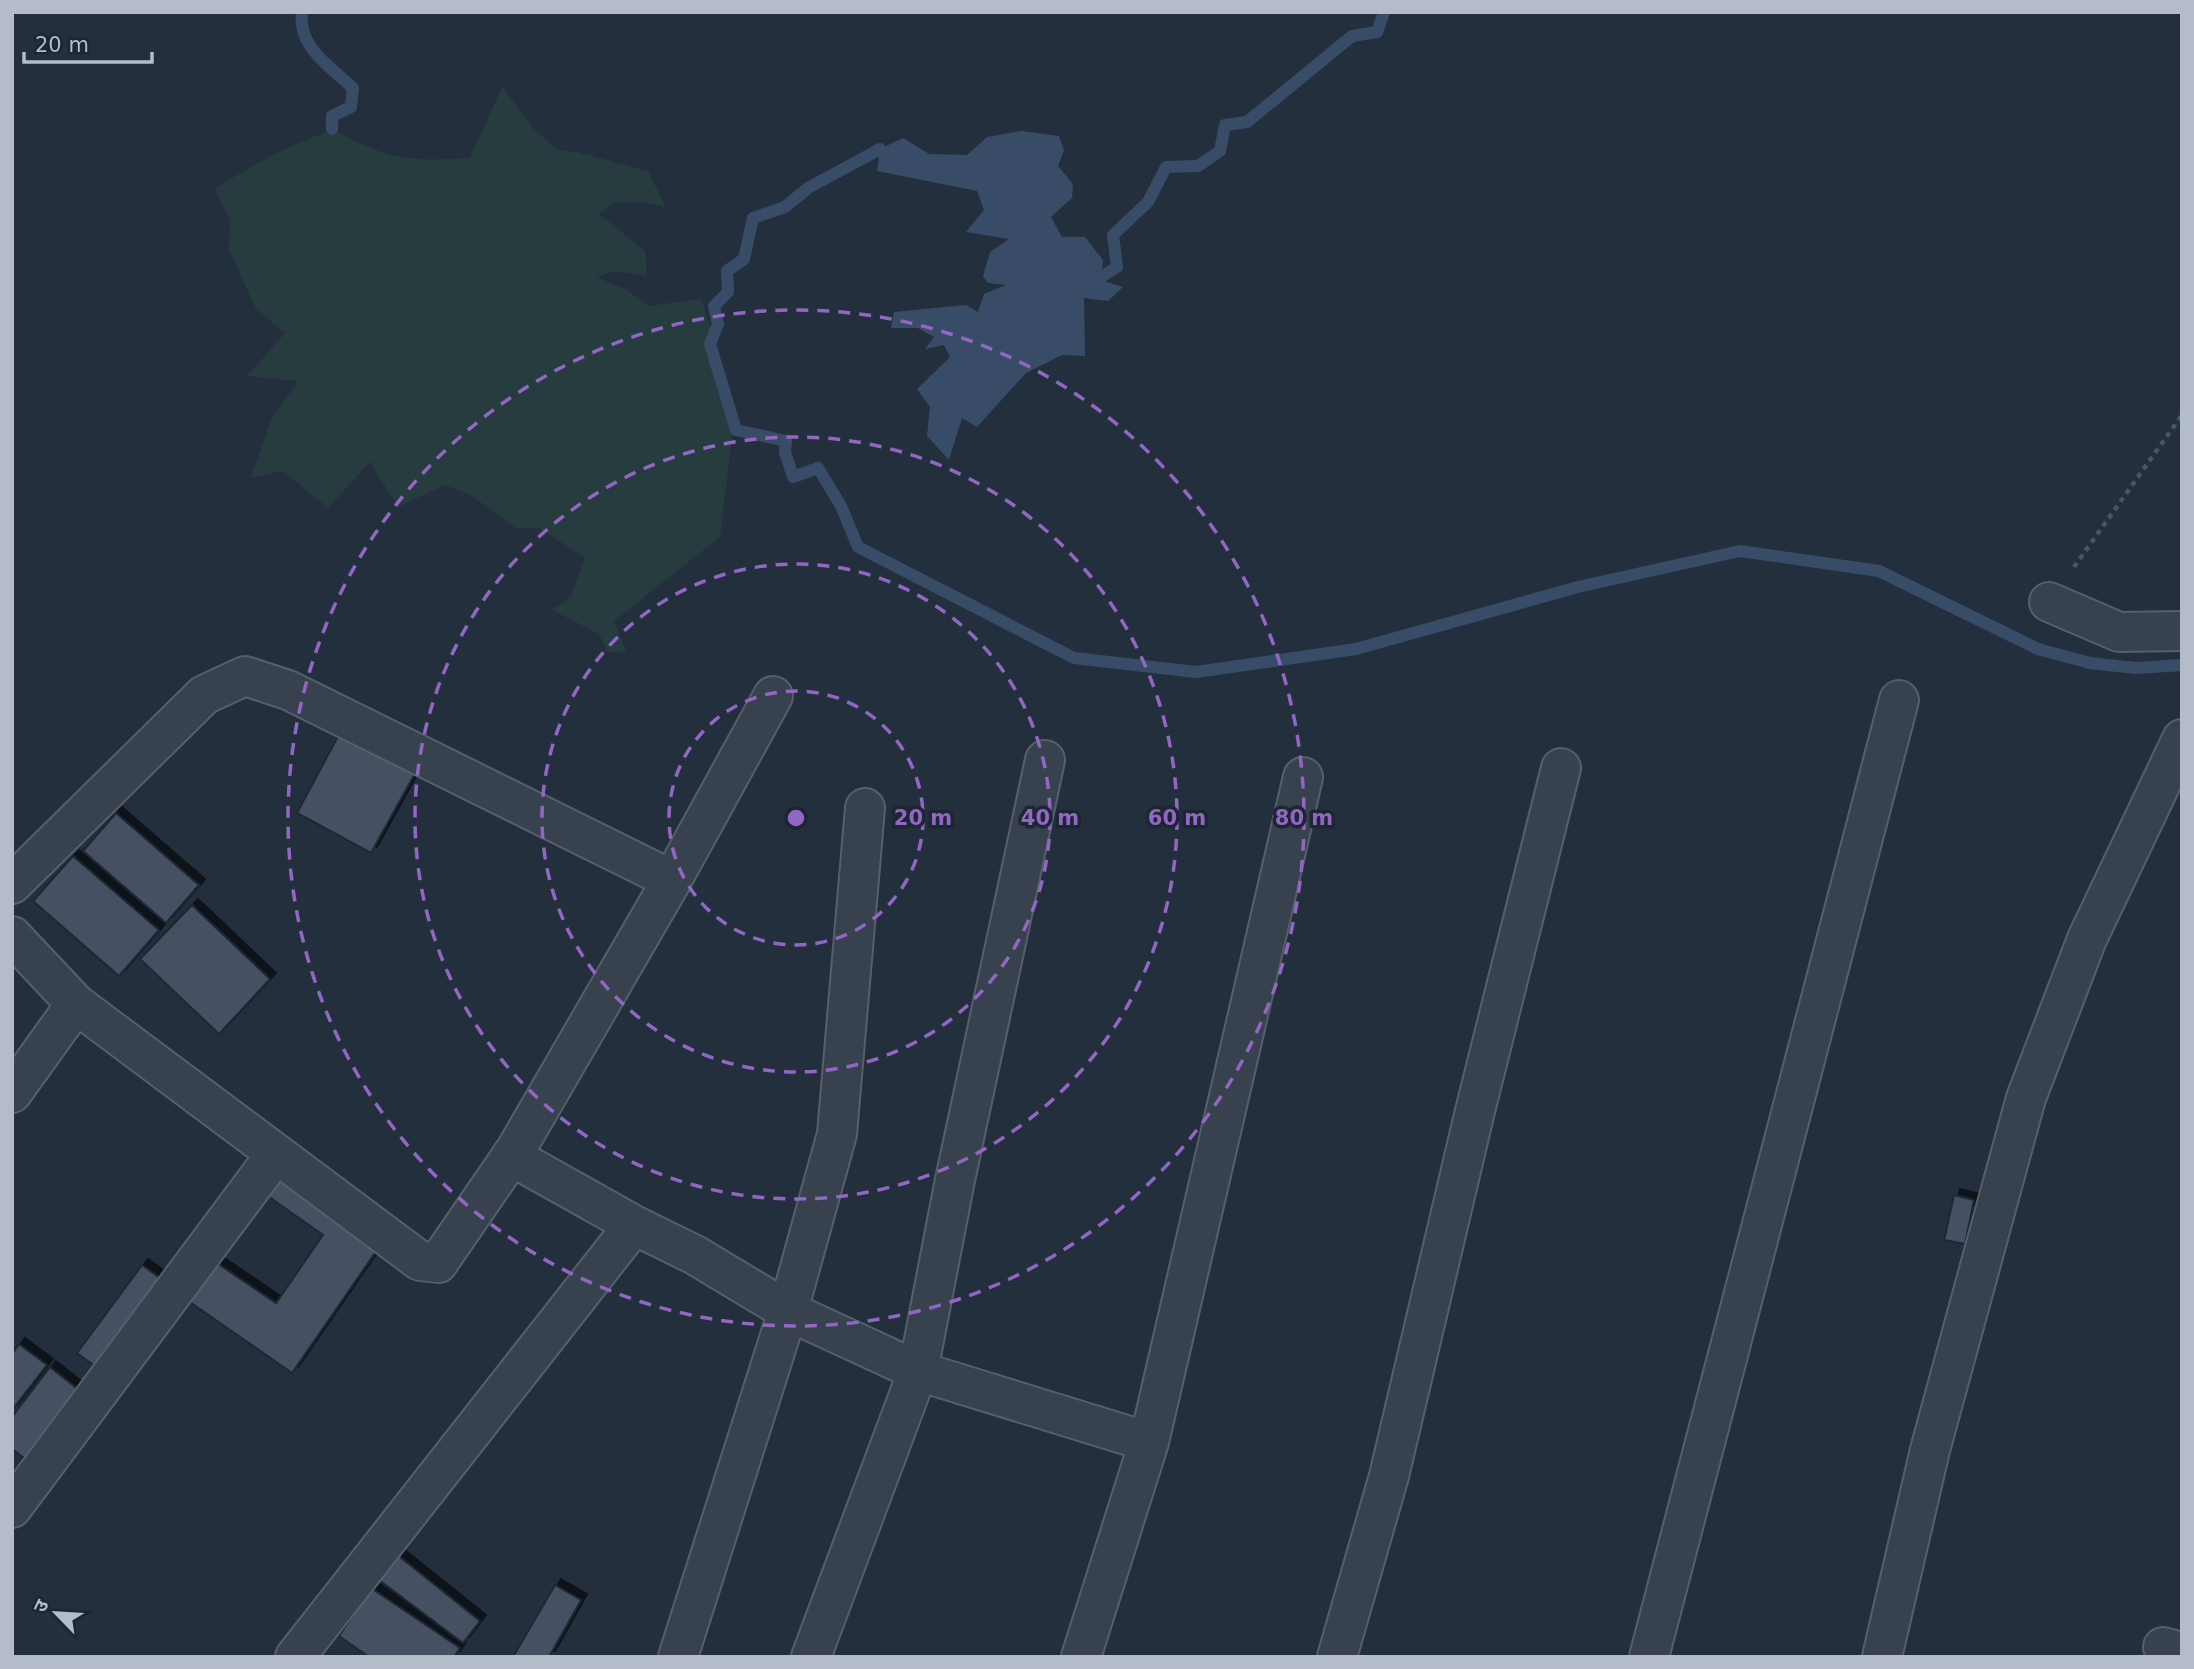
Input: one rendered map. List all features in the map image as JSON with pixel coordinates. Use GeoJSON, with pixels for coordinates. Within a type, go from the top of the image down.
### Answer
{"type":"FeatureCollection","features":[{"type":"Feature","properties":{"kind":"street"},"geometry":{"type":"LineString","coordinates":[[2049,602],[2119,632],[2182,631]]}},
{"type":"Feature","properties":{"kind":"street"},"geometry":{"type":"LineString","coordinates":[[12,884],[204,695],[245,676],[288,690],[672,880]]}},
{"type":"Feature","properties":{"kind":"street"},"geometry":{"type":"LineString","coordinates":[[12,936],[76,1004],[428,1264],[438,1263],[511,1156],[672,880],[773,695]]}},
{"type":"Feature","properties":{"kind":"street"},"geometry":{"type":"LineString","coordinates":[[1650,1657],[1899,700]]}},
{"type":"Feature","properties":{"kind":"street"},"geometry":{"type":"LineString","coordinates":[[1882,1657],[1930,1450],[2026,1098],[2087,939],[2182,739]]}},
{"type":"Feature","properties":{"kind":"street"},"geometry":{"type":"LineString","coordinates":[[811,1657],[919,1371],[954,1180],[1045,760]]}},
{"type":"Feature","properties":{"kind":"street"},"geometry":{"type":"LineString","coordinates":[[1336,1657],[1388,1475],[1561,768]]}},
{"type":"Feature","properties":{"kind":"street"},"geometry":{"type":"LineString","coordinates":[[1081,1657],[1149,1442],[1303,777]]}},
{"type":"Feature","properties":{"kind":"street"},"geometry":{"type":"LineString","coordinates":[[678,1657],[788,1311],[837,1134],[865,808]]}},
{"type":"Feature","properties":{"kind":"street"},"geometry":{"type":"LineString","coordinates":[[12,1093],[76,1004]]}},
{"type":"Feature","properties":{"kind":"street"},"geometry":{"type":"LineString","coordinates":[[12,1508],[276,1154]]}},
{"type":"Feature","properties":{"kind":"street"},"geometry":{"type":"LineString","coordinates":[[511,1156],[695,1255],[788,1311],[919,1371],[1149,1442]]}},
{"type":"Feature","properties":{"kind":"street"},"geometry":{"type":"LineString","coordinates":[[295,1657],[635,1225]]}},
{"type":"Feature","properties":{"kind":"path"},"geometry":{"type":"LineString","coordinates":[[2049,602],[2182,415]]}},
{"type":"Feature","properties":{"kind":"green space"},"geometry":{"type":"Polygon","coordinates":[[[502,87],[532,127],[557,150],[577,152],[648,171],[666,208],[647,203],[616,202],[599,214],[645,251],[647,276],[615,271],[596,277],[627,290],[649,306],[701,299],[719,353],[732,438],[720,537],[614,621],[627,653],[607,652],[599,634],[552,610],[571,597],[585,558],[539,528],[516,528],[472,496],[445,485],[398,507],[370,462],[328,508],[283,471],[251,478],[271,420],[298,381],[247,376],[285,333],[256,309],[229,250],[230,221],[215,188],[270,156],[332,129],[368,147],[398,156],[430,159],[470,158],[502,87]]]}},
{"type":"Feature","properties":{"kind":"water"},"geometry":{"type":"Polygon","coordinates":[[[1021,131],[1059,136],[1064,150],[1058,166],[1073,184],[1072,198],[1051,217],[1062,237],[1085,237],[1103,260],[1101,280],[1123,287],[1108,301],[1084,298],[1085,356],[1062,355],[1026,373],[977,427],[962,418],[949,460],[927,436],[930,407],[917,389],[950,357],[944,345],[925,349],[934,337],[918,328],[891,328],[894,312],[966,305],[978,312],[984,294],[1006,285],[988,283],[983,276],[990,252],[1009,239],[966,232],[984,210],[977,191],[877,171],[880,149],[903,138],[929,154],[967,155],[987,137],[1021,131]]]}},
{"type":"Feature","properties":{"kind":"building"},"geometry":{"type":"Polygon","coordinates":[[[343,727],[418,768],[371,853],[297,813],[343,727]]]}},
{"type":"Feature","properties":{"kind":"building"},"geometry":{"type":"Polygon","coordinates":[[[116,813],[199,885],[166,923],[83,851],[116,813]]]}},
{"type":"Feature","properties":{"kind":"building"},"geometry":{"type":"Polygon","coordinates":[[[73,856],[159,930],[119,976],[33,901],[73,856]]]}},
{"type":"Feature","properties":{"kind":"building"},"geometry":{"type":"Polygon","coordinates":[[[192,905],[270,979],[219,1034],[140,959],[192,905]]]}},
{"type":"Feature","properties":{"kind":"building"},"geometry":{"type":"Polygon","coordinates":[[[282,1170],[384,1240],[292,1373],[184,1298],[211,1259],[276,1303],[323,1235],[265,1194],[282,1170]]]}},
{"type":"Feature","properties":{"kind":"building"},"geometry":{"type":"Polygon","coordinates":[[[1954,1195],[1974,1200],[1965,1244],[1944,1240],[1954,1195]]]}},
{"type":"Feature","properties":{"kind":"building"},"geometry":{"type":"Polygon","coordinates":[[[142,1265],[167,1283],[103,1372],[77,1353],[142,1265]]]}},
{"type":"Feature","properties":{"kind":"building"},"geometry":{"type":"Polygon","coordinates":[[[19,1344],[47,1365],[12,1410],[12,1354],[19,1344]]]}},
{"type":"Feature","properties":{"kind":"building"},"geometry":{"type":"Polygon","coordinates":[[[50,1367],[84,1394],[31,1463],[12,1449],[12,1417],[50,1367]]]}},
{"type":"Feature","properties":{"kind":"building"},"geometry":{"type":"Polygon","coordinates":[[[395,1553],[480,1621],[463,1643],[375,1577],[395,1553]]]}},
{"type":"Feature","properties":{"kind":"building"},"geometry":{"type":"Polygon","coordinates":[[[555,1585],[581,1600],[549,1657],[513,1657],[555,1585]]]}},
{"type":"Feature","properties":{"kind":"building"},"geometry":{"type":"Polygon","coordinates":[[[371,1588],[460,1648],[454,1657],[369,1657],[339,1636],[371,1588]]]}},
{"type":"Feature","properties":{"kind":"waterway"},"geometry":{"type":"LineString","coordinates":[[302,12],[302,24],[310,46],[353,88],[351,107],[332,116],[332,129]]}},
{"type":"Feature","properties":{"kind":"waterway"},"geometry":{"type":"LineString","coordinates":[[1101,277],[1117,267],[1113,235],[1148,202],[1166,167],[1198,166],[1220,151],[1225,125],[1247,122],[1352,36],[1377,32],[1384,12]]}},
{"type":"Feature","properties":{"kind":"waterway"},"geometry":{"type":"LineString","coordinates":[[880,149],[808,188],[785,207],[753,218],[744,259],[727,271],[728,292],[714,306],[718,324],[710,344],[736,430],[786,441],[785,452],[793,477],[818,468],[841,506],[858,547],[1074,658],[1196,672],[1356,649],[1578,587],[1740,551],[1879,571],[2038,649],[2090,663],[2136,668],[2182,665]]}}]}
